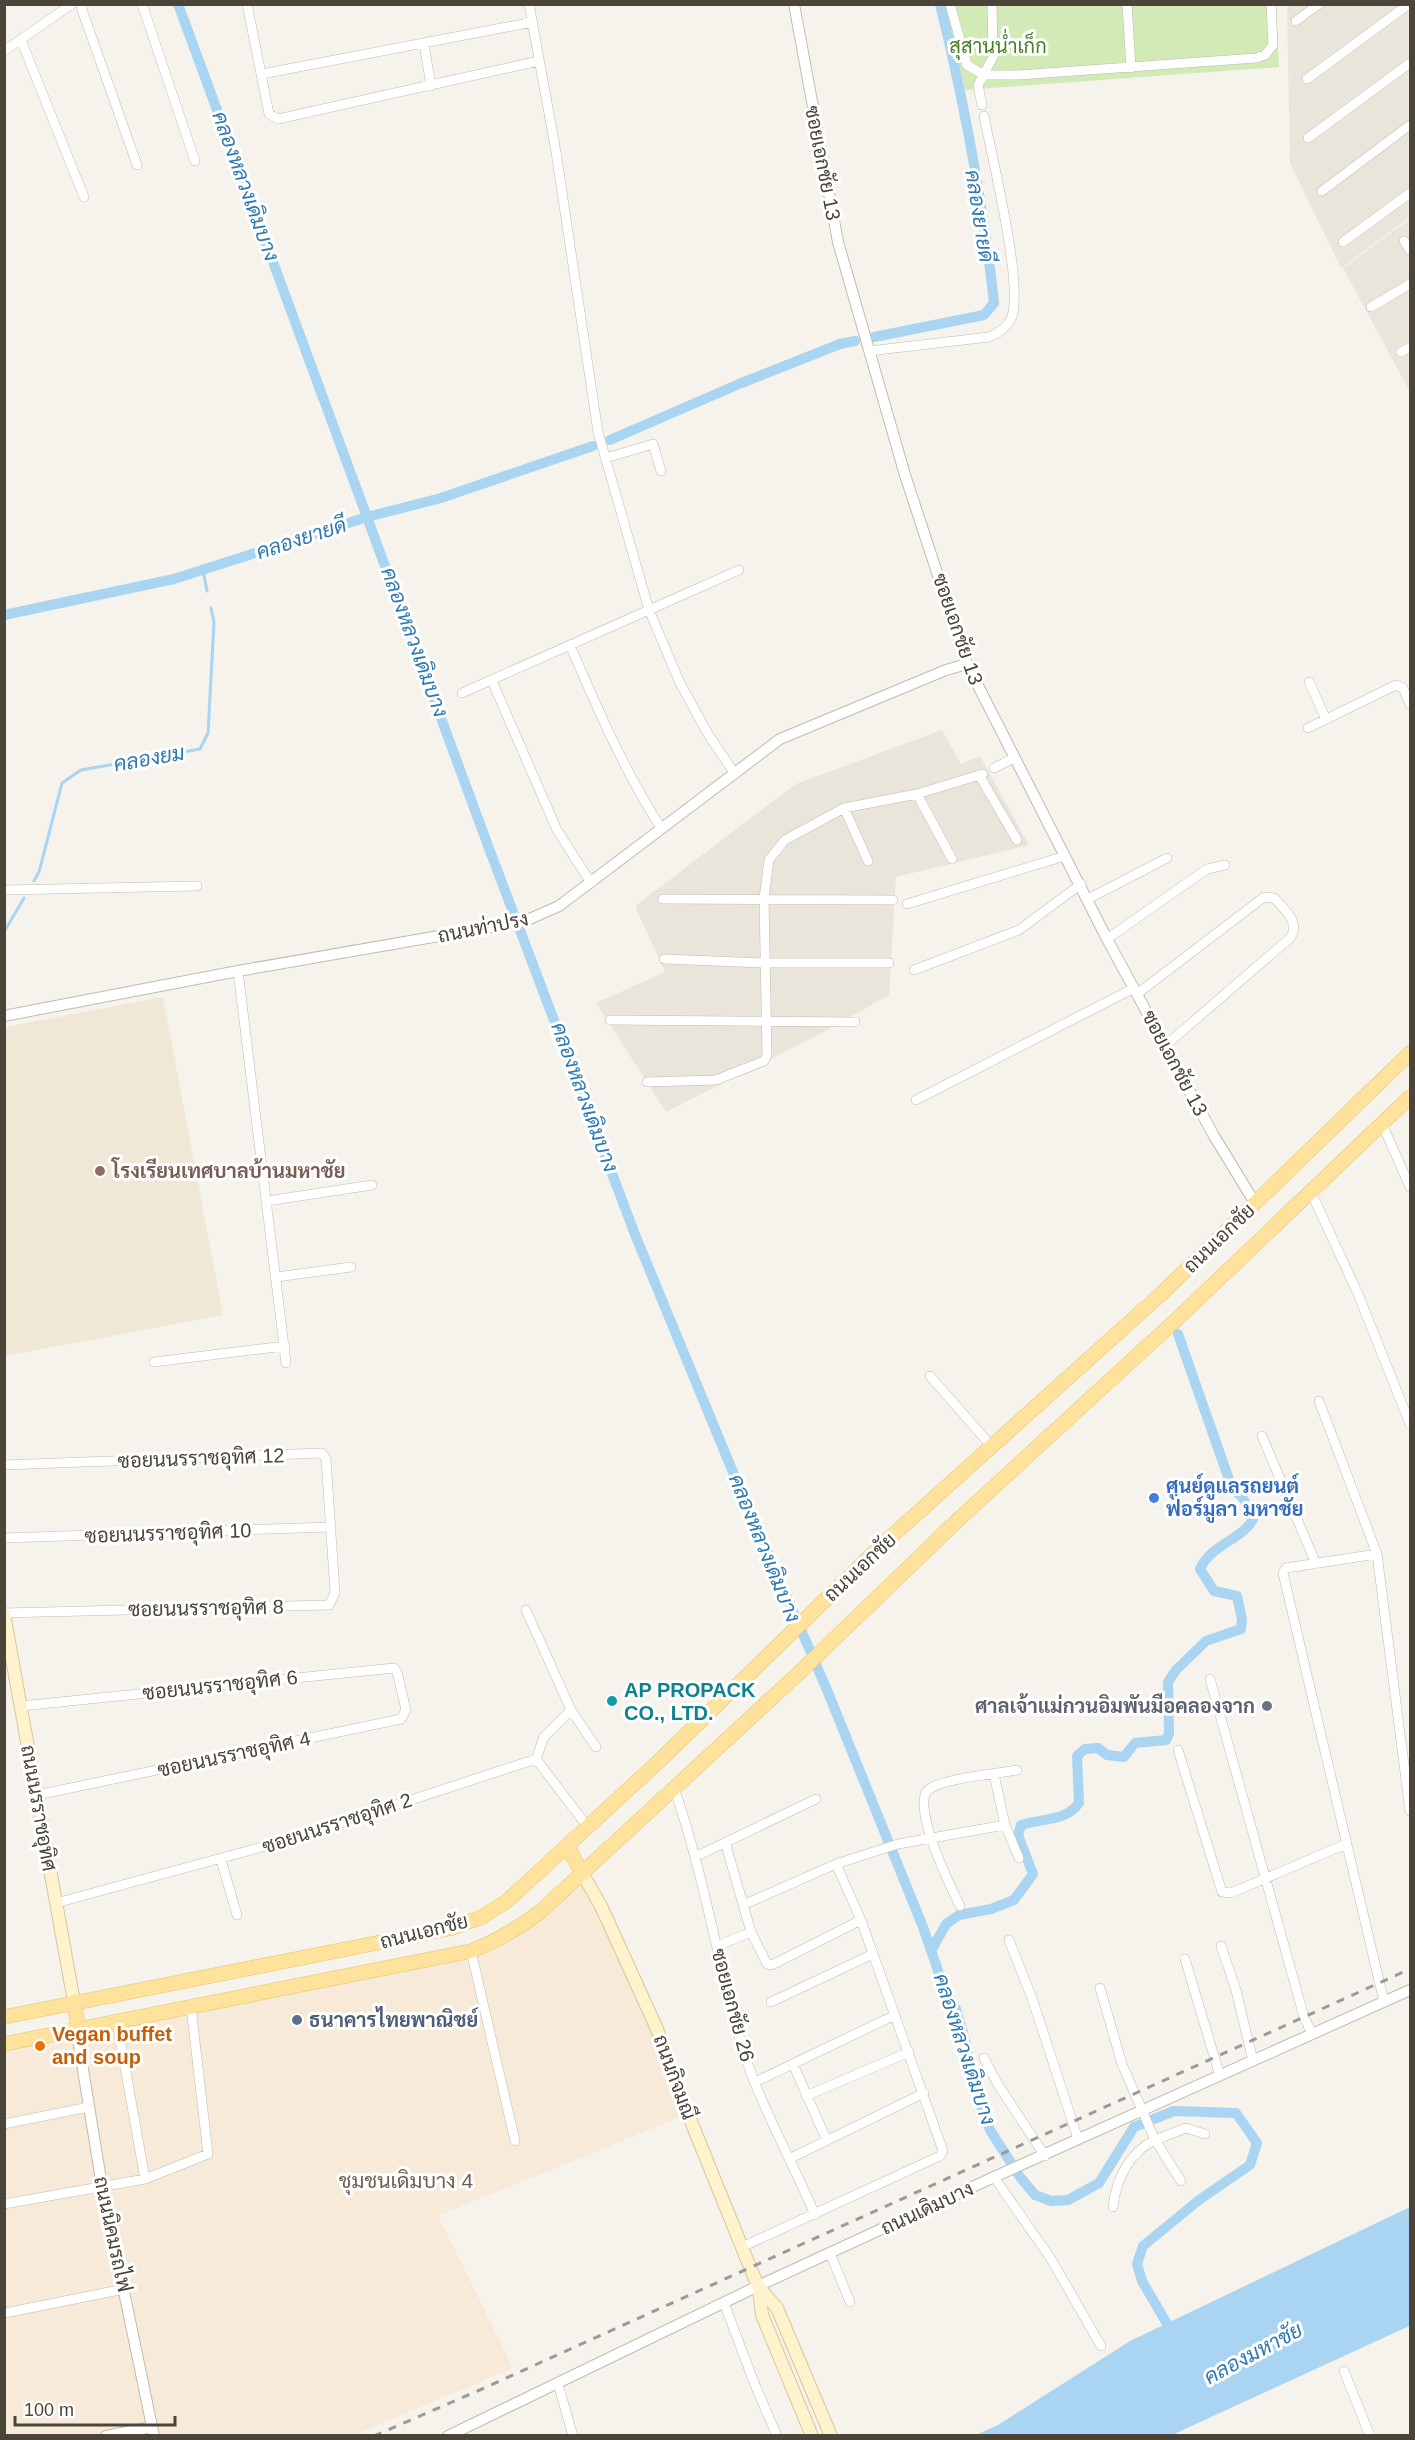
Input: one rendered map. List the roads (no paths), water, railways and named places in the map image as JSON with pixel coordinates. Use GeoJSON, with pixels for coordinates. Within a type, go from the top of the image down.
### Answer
{"type":"FeatureCollection","features":[{"type":"Feature","properties":{"kind":"main road","name":"ถนนเอกชัย"},"geometry":{"type":"LineString","coordinates":[[4,2017],[452,1928],[482,1917],[507,1902],[658,1762],[884,1544],[1160,1295],[1410,1053]]}},
{"type":"Feature","properties":{"kind":"main road","name":"ถนนเอกชัย"},"geometry":{"type":"LineString","coordinates":[[4,2044],[79,2031],[471,1951],[494,1942],[520,1927],[582,1873],[800,1672],[960,1518],[1383,1126],[1410,1097]]}},
{"type":"Feature","properties":{"kind":"main road","name":"ถนนนรราชอุทิศ"},"geometry":{"type":"LineString","coordinates":[[4,1614],[74,2002]]}},
{"type":"Feature","properties":{"kind":"main road"},"geometry":{"type":"LineString","coordinates":[[567,1846],[582,1873]]}},
{"type":"Feature","properties":{"kind":"main road","name":"ถนนกิจมณี"},"geometry":{"type":"LineString","coordinates":[[582,1873],[600,1906],[657,2029],[688,2114],[758,2286],[762,2315],[812,2436]]}},
{"type":"Feature","properties":{"kind":"main road"},"geometry":{"type":"LineString","coordinates":[[74,2002],[79,2031]]}},
{"type":"Feature","properties":{"kind":"main road","name":"ถนนกิจมณี"},"geometry":{"type":"LineString","coordinates":[[758,2286],[777,2308],[831,2436]]}},
{"type":"Feature","properties":{"kind":"street"},"geometry":{"type":"LineString","coordinates":[[4,51],[72,4]]}},
{"type":"Feature","properties":{"kind":"street"},"geometry":{"type":"LineString","coordinates":[[80,4],[136,165]]}},
{"type":"Feature","properties":{"kind":"street"},"geometry":{"type":"LineString","coordinates":[[142,4],[195,161]]}},
{"type":"Feature","properties":{"kind":"street"},"geometry":{"type":"LineString","coordinates":[[247,4],[268,114],[278,119],[539,61]]}},
{"type":"Feature","properties":{"kind":"street"},"geometry":{"type":"LineString","coordinates":[[529,4],[556,153],[598,432],[649,610],[680,683],[708,734],[735,774]]}},
{"type":"Feature","properties":{"kind":"street","name":"ซอยเอกชัย 13"},"geometry":{"type":"LineString","coordinates":[[794,4],[838,242],[905,475],[968,664],[1107,939],[1214,1136],[1255,1203]]}},
{"type":"Feature","properties":{"kind":"street"},"geometry":{"type":"LineString","coordinates":[[950,4],[967,65],[984,75],[1131,68],[1240,60],[1265,55],[1273,45],[1271,4]]}},
{"type":"Feature","properties":{"kind":"street"},"geometry":{"type":"LineString","coordinates":[[982,105],[978,85],[993,57],[992,4]]}},
{"type":"Feature","properties":{"kind":"street"},"geometry":{"type":"LineString","coordinates":[[1127,4],[1131,68]]}},
{"type":"Feature","properties":{"kind":"street"},"geometry":{"type":"LineString","coordinates":[[1296,21],[1319,4]]}},
{"type":"Feature","properties":{"kind":"street"},"geometry":{"type":"LineString","coordinates":[[1307,79],[1409,4]]}},
{"type":"Feature","properties":{"kind":"street"},"geometry":{"type":"LineString","coordinates":[[262,74],[532,22]]}},
{"type":"Feature","properties":{"kind":"street"},"geometry":{"type":"LineString","coordinates":[[21,40],[84,197]]}},
{"type":"Feature","properties":{"kind":"street"},"geometry":{"type":"LineString","coordinates":[[424,44],[431,86]]}},
{"type":"Feature","properties":{"kind":"street"},"geometry":{"type":"LineString","coordinates":[[1308,138],[1410,63]]}},
{"type":"Feature","properties":{"kind":"street"},"geometry":{"type":"LineString","coordinates":[[869,351],[989,337],[1004,329],[1011,318],[1014,297],[1011,265],[984,116]]}},
{"type":"Feature","properties":{"kind":"street"},"geometry":{"type":"LineString","coordinates":[[1322,191],[1410,125]]}},
{"type":"Feature","properties":{"kind":"street"},"geometry":{"type":"LineString","coordinates":[[1343,242],[1410,193]]}},
{"type":"Feature","properties":{"kind":"street"},"geometry":{"type":"LineString","coordinates":[[1404,241],[1410,250]]}},
{"type":"Feature","properties":{"kind":"street"},"geometry":{"type":"LineString","coordinates":[[1371,307],[1410,284]]}},
{"type":"Feature","properties":{"kind":"street"},"geometry":{"type":"LineString","coordinates":[[1401,352],[1410,347]]}},
{"type":"Feature","properties":{"kind":"street"},"geometry":{"type":"LineString","coordinates":[[606,458],[653,444],[661,471]]}},
{"type":"Feature","properties":{"kind":"street"},"geometry":{"type":"LineString","coordinates":[[462,693],[739,570]]}},
{"type":"Feature","properties":{"kind":"street"},"geometry":{"type":"LineString","coordinates":[[570,645],[611,741],[633,783],[661,828]]}},
{"type":"Feature","properties":{"kind":"street","name":"ถนนท่าปรง"},"geometry":{"type":"LineString","coordinates":[[4,1016],[238,971],[525,921],[560,906],[780,739],[801,728],[946,670],[968,664]]}},
{"type":"Feature","properties":{"kind":"street"},"geometry":{"type":"LineString","coordinates":[[492,681],[557,830],[591,883]]}},
{"type":"Feature","properties":{"kind":"street"},"geometry":{"type":"LineString","coordinates":[[1309,682],[1326,719]]}},
{"type":"Feature","properties":{"kind":"street"},"geometry":{"type":"LineString","coordinates":[[1308,728],[1396,685],[1403,688],[1410,704]]}},
{"type":"Feature","properties":{"kind":"street"},"geometry":{"type":"LineString","coordinates":[[994,768],[1014,758]]}},
{"type":"Feature","properties":{"kind":"street"},"geometry":{"type":"LineString","coordinates":[[647,1082],[716,1080],[761,1063],[767,1055],[764,898],[766,869],[772,853],[800,831],[844,808],[916,794],[981,775],[1017,840]]}},
{"type":"Feature","properties":{"kind":"street"},"geometry":{"type":"LineString","coordinates":[[916,794],[952,859]]}},
{"type":"Feature","properties":{"kind":"street"},"geometry":{"type":"LineString","coordinates":[[844,808],[868,861]]}},
{"type":"Feature","properties":{"kind":"street"},"geometry":{"type":"LineString","coordinates":[[907,904],[1065,856]]}},
{"type":"Feature","properties":{"kind":"street"},"geometry":{"type":"LineString","coordinates":[[1088,899],[1167,858]]}},
{"type":"Feature","properties":{"kind":"street"},"geometry":{"type":"LineString","coordinates":[[1107,939],[1207,868],[1225,865]]}},
{"type":"Feature","properties":{"kind":"street"},"geometry":{"type":"LineString","coordinates":[[914,970],[1019,930],[1081,884]]}},
{"type":"Feature","properties":{"kind":"street"},"geometry":{"type":"LineString","coordinates":[[4,890],[197,886]]}},
{"type":"Feature","properties":{"kind":"street"},"geometry":{"type":"LineString","coordinates":[[916,1101],[1136,991],[1264,897],[1274,898],[1295,924],[1295,931],[1290,938],[1166,1045]]}},
{"type":"Feature","properties":{"kind":"street"},"geometry":{"type":"LineString","coordinates":[[663,899],[893,900]]}},
{"type":"Feature","properties":{"kind":"street"},"geometry":{"type":"LineString","coordinates":[[664,959],[767,963],[889,963]]}},
{"type":"Feature","properties":{"kind":"street"},"geometry":{"type":"LineString","coordinates":[[238,971],[286,1363]]}},
{"type":"Feature","properties":{"kind":"street"},"geometry":{"type":"LineString","coordinates":[[610,1020],[855,1022]]}},
{"type":"Feature","properties":{"kind":"street"},"geometry":{"type":"LineString","coordinates":[[1383,1126],[1410,1188]]}},
{"type":"Feature","properties":{"kind":"street"},"geometry":{"type":"LineString","coordinates":[[267,1201],[372,1185]]}},
{"type":"Feature","properties":{"kind":"street"},"geometry":{"type":"LineString","coordinates":[[1311,1191],[1358,1294],[1410,1424]]}},
{"type":"Feature","properties":{"kind":"street"},"geometry":{"type":"LineString","coordinates":[[276,1277],[351,1267]]}},
{"type":"Feature","properties":{"kind":"street"},"geometry":{"type":"LineString","coordinates":[[154,1362],[285,1346]]}},
{"type":"Feature","properties":{"kind":"street"},"geometry":{"type":"LineString","coordinates":[[930,1376],[993,1448]]}},
{"type":"Feature","properties":{"kind":"street"},"geometry":{"type":"LineString","coordinates":[[1319,1401],[1377,1554],[1410,1811]]}},
{"type":"Feature","properties":{"kind":"street"},"geometry":{"type":"LineString","coordinates":[[1262,1436],[1316,1564]]}},
{"type":"Feature","properties":{"kind":"street","name":"ซอยนนรราชอุทิศ 12"},"geometry":{"type":"LineString","coordinates":[[4,1465],[322,1453],[326,1459],[332,1527]]}},
{"type":"Feature","properties":{"kind":"street","name":"ซอยนนรราชอุทิศ 10"},"geometry":{"type":"LineString","coordinates":[[4,1538],[332,1527]]}},
{"type":"Feature","properties":{"kind":"street","name":"ซอยนนรราชอุทิศ 8"},"geometry":{"type":"LineString","coordinates":[[4,1614],[329,1605],[335,1593],[332,1527]]}},
{"type":"Feature","properties":{"kind":"street"},"geometry":{"type":"LineString","coordinates":[[1377,1554],[1286,1568],[1283,1573],[1384,2002]]}},
{"type":"Feature","properties":{"kind":"street"},"geometry":{"type":"LineString","coordinates":[[526,1610],[571,1710],[596,1747]]}},
{"type":"Feature","properties":{"kind":"street","name":"ซอยนนรราชอุทิศ 6"},"geometry":{"type":"LineString","coordinates":[[21,1706],[394,1668],[402,1691]]}},
{"type":"Feature","properties":{"kind":"street"},"geometry":{"type":"LineString","coordinates":[[1210,1679],[1267,1877],[1304,2017],[1312,2034]]}},
{"type":"Feature","properties":{"kind":"street","name":"ซอยนนรราชอุทิศ 4"},"geometry":{"type":"LineString","coordinates":[[37,1795],[401,1719],[406,1710],[402,1691]]}},
{"type":"Feature","properties":{"kind":"street"},"geometry":{"type":"LineString","coordinates":[[571,1710],[544,1737],[536,1759],[587,1826]]}},
{"type":"Feature","properties":{"kind":"street"},"geometry":{"type":"LineString","coordinates":[[1178,1750],[1222,1892],[1231,1893],[1346,1844]]}},
{"type":"Feature","properties":{"kind":"street","name":"ซอยนนรราชอุทิศ 2"},"geometry":{"type":"LineString","coordinates":[[56,1903],[221,1860],[536,1759]]}},
{"type":"Feature","properties":{"kind":"street"},"geometry":{"type":"LineString","coordinates":[[960,1906],[932,1839],[923,1804],[928,1790],[968,1777],[1017,1770]]}},
{"type":"Feature","properties":{"kind":"street"},"geometry":{"type":"LineString","coordinates":[[994,1774],[1005,1824],[1019,1858]]}},
{"type":"Feature","properties":{"kind":"street","name":"ซอยเอกชัย 26"},"geometry":{"type":"LineString","coordinates":[[674,1788],[695,1857],[742,2044],[755,2082],[815,2214]]}},
{"type":"Feature","properties":{"kind":"street"},"geometry":{"type":"LineString","coordinates":[[695,1857],[816,1799]]}},
{"type":"Feature","properties":{"kind":"street"},"geometry":{"type":"LineString","coordinates":[[743,1905],[836,1864],[881,1848],[1005,1824]]}},
{"type":"Feature","properties":{"kind":"street"},"geometry":{"type":"LineString","coordinates":[[725,1842],[751,1932],[767,1964],[772,1965],[861,1920]]}},
{"type":"Feature","properties":{"kind":"street"},"geometry":{"type":"LineString","coordinates":[[221,1860],[237,1915]]}},
{"type":"Feature","properties":{"kind":"street"},"geometry":{"type":"LineString","coordinates":[[742,2247],[940,2156],[943,2148],[861,1920],[836,1864]]}},
{"type":"Feature","properties":{"kind":"street"},"geometry":{"type":"LineString","coordinates":[[717,1946],[751,1932]]}},
{"type":"Feature","properties":{"kind":"street"},"geometry":{"type":"LineString","coordinates":[[1009,1940],[1033,2001],[1078,2139]]}},
{"type":"Feature","properties":{"kind":"street"},"geometry":{"type":"LineString","coordinates":[[1221,1946],[1236,1990],[1253,2061]]}},
{"type":"Feature","properties":{"kind":"street"},"geometry":{"type":"LineString","coordinates":[[471,1951],[515,2141]]}},
{"type":"Feature","properties":{"kind":"street"},"geometry":{"type":"LineString","coordinates":[[771,2002],[873,1954]]}},
{"type":"Feature","properties":{"kind":"street"},"geometry":{"type":"LineString","coordinates":[[1185,1959],[1220,2076]]}},
{"type":"Feature","properties":{"kind":"street"},"geometry":{"type":"LineString","coordinates":[[1100,1988],[1122,2064],[1140,2112],[1181,2181]]}},
{"type":"Feature","properties":{"kind":"street","name":"ถนนเดิมบาง"},"geometry":{"type":"LineString","coordinates":[[453,2434],[758,2286],[995,2176],[1045,2156],[1078,2139],[1410,1990]]}},
{"type":"Feature","properties":{"kind":"street"},"geometry":{"type":"LineString","coordinates":[[4,2204],[145,2179],[205,2157],[209,2151],[191,2007]]}},
{"type":"Feature","properties":{"kind":"street"},"geometry":{"type":"LineString","coordinates":[[755,2082],[895,2015]]}},
{"type":"Feature","properties":{"kind":"street"},"geometry":{"type":"LineString","coordinates":[[117,2022],[145,2179]]}},
{"type":"Feature","properties":{"kind":"street","name":"ถนนนิคมรถไฟ"},"geometry":{"type":"LineString","coordinates":[[79,2031],[78,2039],[102,2186],[153,2431]]}},
{"type":"Feature","properties":{"kind":"street"},"geometry":{"type":"LineString","coordinates":[[806,2096],[909,2052]]}},
{"type":"Feature","properties":{"kind":"street"},"geometry":{"type":"LineString","coordinates":[[984,2058],[996,2083],[1045,2156]]}},
{"type":"Feature","properties":{"kind":"street"},"geometry":{"type":"LineString","coordinates":[[793,2064],[827,2140]]}},
{"type":"Feature","properties":{"kind":"street"},"geometry":{"type":"LineString","coordinates":[[791,2158],[924,2093]]}},
{"type":"Feature","properties":{"kind":"street"},"geometry":{"type":"LineString","coordinates":[[4,2124],[89,2107]]}},
{"type":"Feature","properties":{"kind":"street"},"geometry":{"type":"LineString","coordinates":[[1113,2207],[1129,2161],[1136,2151],[1155,2140],[1186,2128],[1205,2134]]}},
{"type":"Feature","properties":{"kind":"street"},"geometry":{"type":"LineString","coordinates":[[995,2176],[1051,2259],[1101,2346]]}},
{"type":"Feature","properties":{"kind":"street"},"geometry":{"type":"LineString","coordinates":[[830,2253],[850,2302]]}},
{"type":"Feature","properties":{"kind":"street"},"geometry":{"type":"LineString","coordinates":[[4,2313],[124,2289]]}},
{"type":"Feature","properties":{"kind":"street"},"geometry":{"type":"LineString","coordinates":[[724,2303],[777,2436]]}},
{"type":"Feature","properties":{"kind":"street"},"geometry":{"type":"LineString","coordinates":[[1344,2371],[1370,2436]]}},
{"type":"Feature","properties":{"kind":"street"},"geometry":{"type":"LineString","coordinates":[[558,2384],[573,2436]]}},
{"type":"Feature","properties":{"kind":"street"},"geometry":{"type":"LineString","coordinates":[[106,2436],[153,2431]]}},
{"type":"Feature","properties":{"kind":"water","name":"คลองมหาชัย"},"geometry":{"type":"Polygon","coordinates":[[[1410,2207],[1410,2326],[1172,2435],[976,2435],[998,2425],[1130,2341],[1410,2207]]]}},
{"type":"Feature","properties":{"kind":"waterway","name":"คลองหลวงเดิมบาง"},"geometry":{"type":"LineString","coordinates":[[178,4],[487,843],[636,1237],[730,1465],[827,1690],[923,1927],[944,1988],[956,2009],[965,2040],[974,2088],[990,2130],[1020,2177],[1035,2195],[1051,2201],[1068,2200],[1099,2183],[1134,2127],[1174,2111],[1236,2113],[1257,2143],[1250,2165],[1199,2200],[1143,2246],[1137,2264],[1142,2281],[1173,2334]]}},
{"type":"Feature","properties":{"kind":"waterway","name":"คลองยายดี"},"geometry":{"type":"LineString","coordinates":[[874,337],[984,315],[994,303],[972,152],[940,4]]}},
{"type":"Feature","properties":{"kind":"waterway","name":"คลองยายดี"},"geometry":{"type":"LineString","coordinates":[[610,440],[739,384],[840,344],[855,341]]}},
{"type":"Feature","properties":{"kind":"waterway","name":"คลองยายดี"},"geometry":{"type":"LineString","coordinates":[[4,615],[174,579],[367,517],[441,498],[593,446]]}},
{"type":"Feature","properties":{"kind":"waterway","name":"คลองยม"},"geometry":{"type":"LineString","coordinates":[[203,570],[207,591]]}},
{"type":"Feature","properties":{"kind":"waterway","name":"คลองยม"},"geometry":{"type":"LineString","coordinates":[[34,881],[39,872],[62,783],[81,770],[200,749],[208,733],[214,622],[211,608]]}},
{"type":"Feature","properties":{"kind":"waterway","name":"คลองยม"},"geometry":{"type":"LineString","coordinates":[[4,932],[24,898]]}},
{"type":"Feature","properties":{"kind":"waterway"},"geometry":{"type":"LineString","coordinates":[[931,1951],[946,1924],[959,1915],[991,1909],[1014,1900],[1033,1874],[1018,1835],[1021,1825],[1060,1816],[1079,1803],[1077,1756],[1085,1749],[1098,1748],[1107,1755],[1124,1757],[1135,1743],[1166,1740],[1169,1734],[1168,1682],[1176,1670],[1206,1641],[1241,1629],[1242,1619],[1237,1596],[1214,1591],[1200,1569],[1212,1553],[1243,1531],[1254,1517],[1242,1497],[1232,1488],[1178,1334]]}},
{"type":"Feature","properties":{"kind":"railway"},"geometry":{"type":"LineString","coordinates":[[374,2436],[1410,1969]]}},
{"type":"Feature","properties":{"kind":"place","name":"โรงเรียนเทศบาลบ้านมหาชัย"},"geometry":{"type":"Point","coordinates":[100,1171]}},
{"type":"Feature","properties":{"kind":"place","name":"ศูนย์ดูแลรถยนต์ ฟอร์มูลา มหาชัย"},"geometry":{"type":"Point","coordinates":[1154,1498]}},
{"type":"Feature","properties":{"kind":"place","name":"AP PROPACK CO., LTD."},"geometry":{"type":"Point","coordinates":[612,1701]}},
{"type":"Feature","properties":{"kind":"place","name":"ศาลเจ้าแม่กวนอิมพันมือคลองจาก"},"geometry":{"type":"Point","coordinates":[1267,1706]}},
{"type":"Feature","properties":{"kind":"place","name":"ธนาคารไทยพาณิชย์"},"geometry":{"type":"Point","coordinates":[297,2020]}},
{"type":"Feature","properties":{"kind":"place","name":"Vegan buffet and soup"},"geometry":{"type":"Point","coordinates":[40,2046]}},
{"type":"Feature","properties":{"kind":"district","name":"ชุมชนเดิมบาง 4"},"geometry":{"type":"Point","coordinates":[406,2180]}},
{"type":"Feature","properties":{"kind":"park label","name":"สุสานน่ำเก็ก"},"geometry":{"type":"Point","coordinates":[998,46]}}]}
